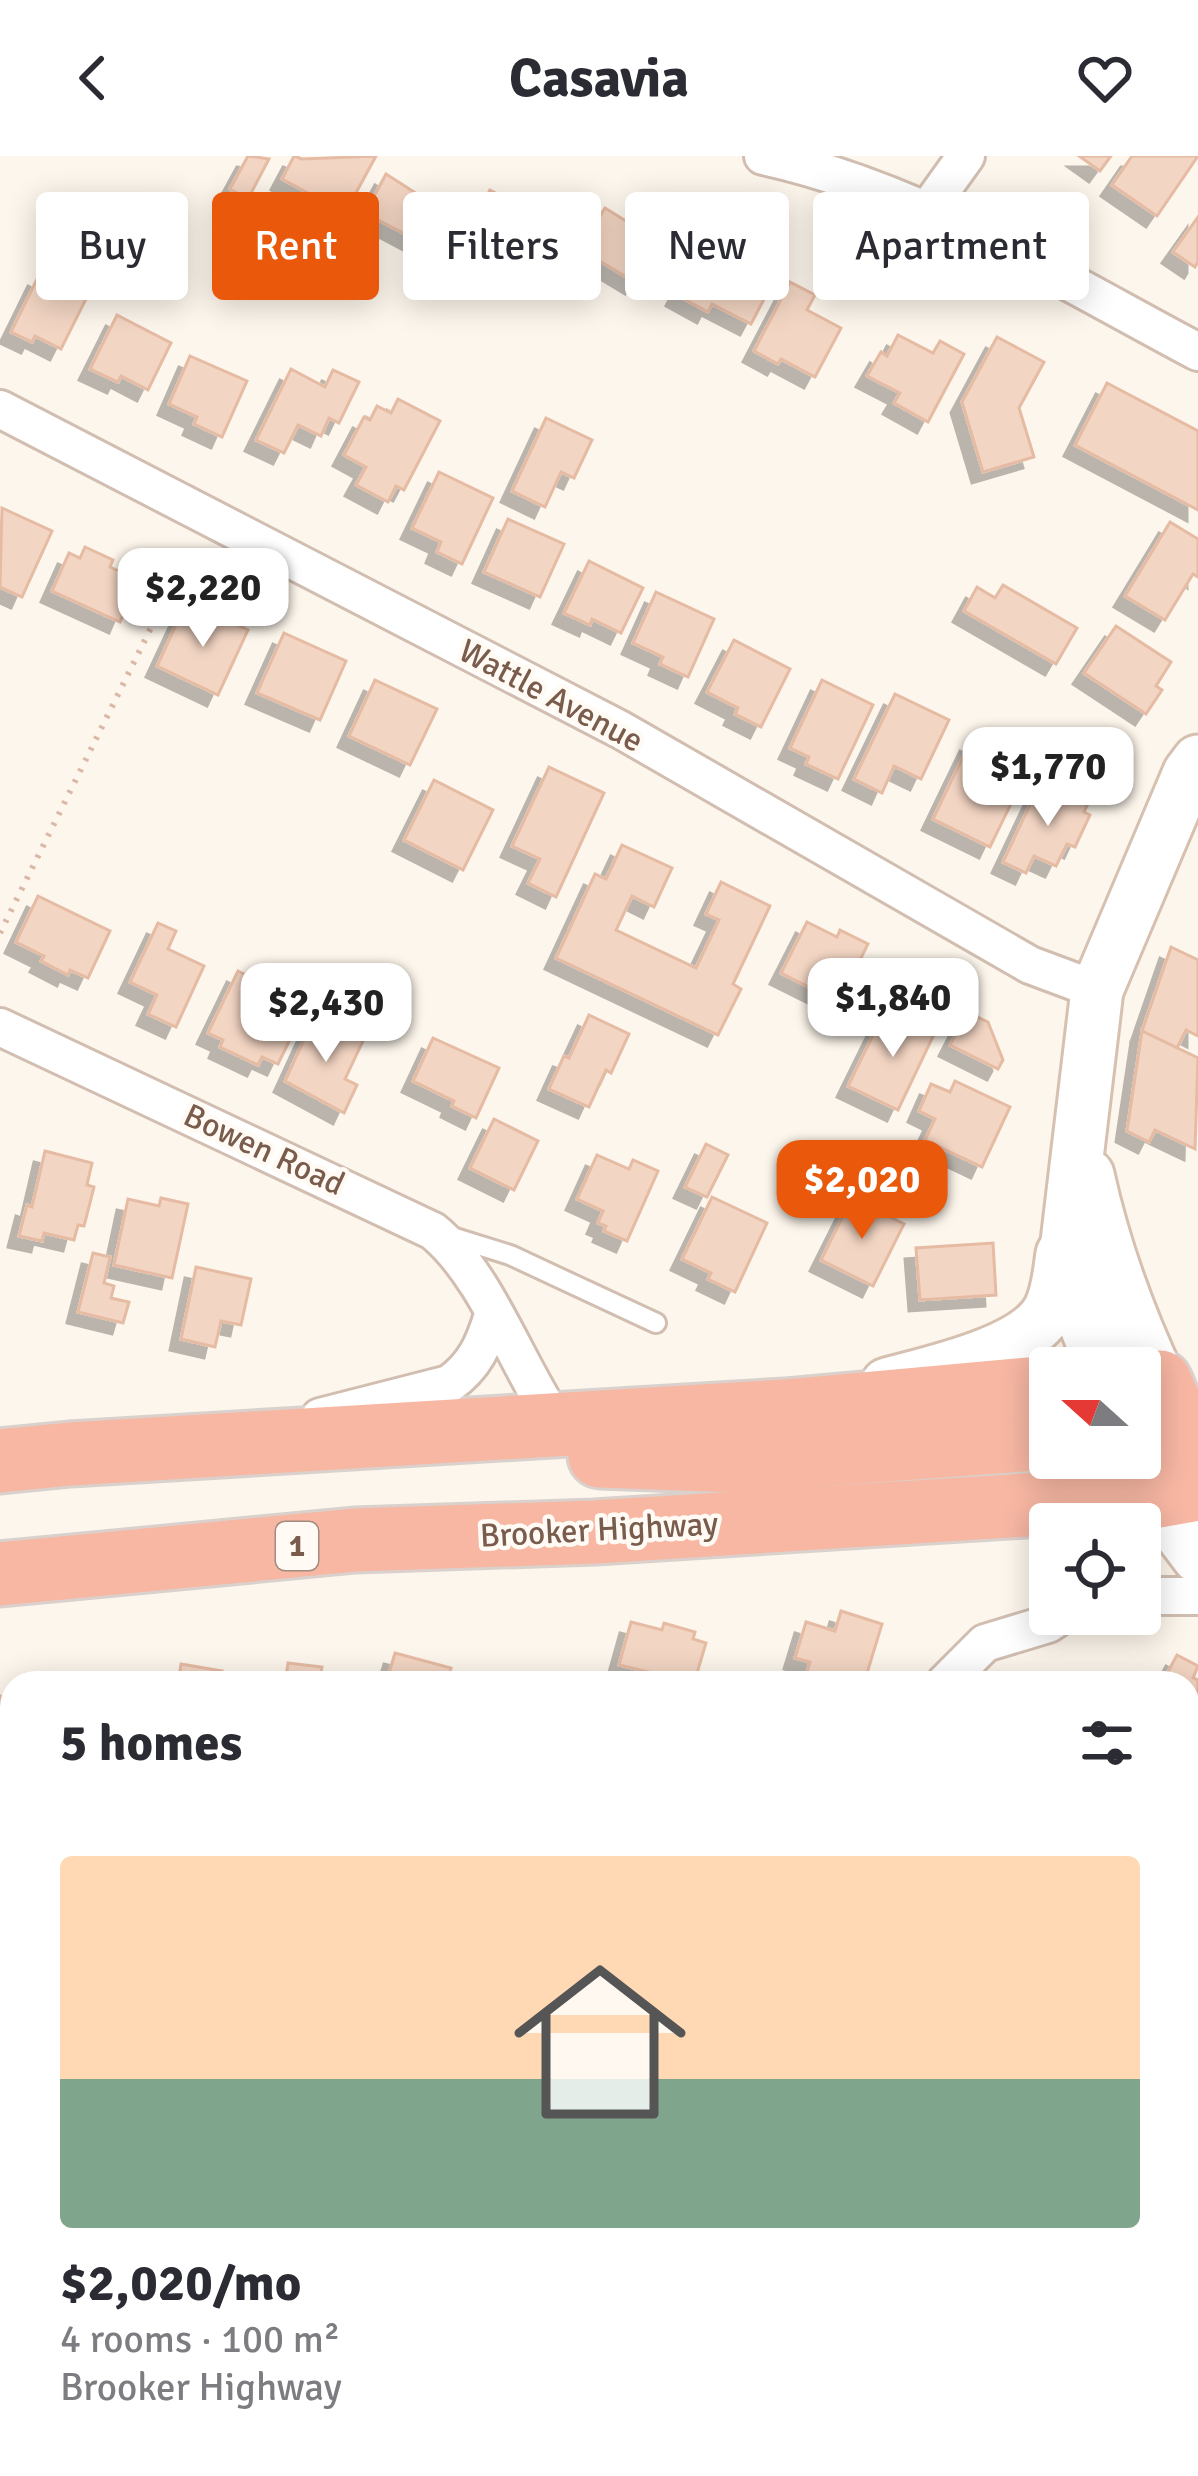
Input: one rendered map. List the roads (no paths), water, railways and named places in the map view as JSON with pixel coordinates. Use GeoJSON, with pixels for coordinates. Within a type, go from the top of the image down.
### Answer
{"type":"FeatureCollection","features":[{"type":"Feature","properties":{"kind":"highway"},"geometry":{"type":"LineString","coordinates":[[0,1461],[785,1411],[1029,1389]]}},
{"type":"Feature","properties":{"kind":"highway"},"geometry":{"type":"LineString","coordinates":[[556,1423],[594,1454],[660,1460],[738,1461],[1029,1440]]}},
{"type":"Feature","properties":{"kind":"highway","name":"Brooker Highway"},"geometry":{"type":"LineString","coordinates":[[0,1574],[355,1540],[595,1532],[1164,1429]]}},
{"type":"Feature","properties":{"kind":"street"},"geometry":{"type":"LineString","coordinates":[[763,156],[816,167],[883,192]]}},
{"type":"Feature","properties":{"kind":"street"},"geometry":{"type":"LineString","coordinates":[[940,192],[966,156]]}},
{"type":"Feature","properties":{"kind":"street"},"geometry":{"type":"LineString","coordinates":[[1089,294],[1198,352]]}},
{"type":"Feature","properties":{"kind":"street","name":"Wattle Avenue"},"geometry":{"type":"LineString","coordinates":[[0,410],[621,730],[1030,965],[1097,990]]}},
{"type":"Feature","properties":{"kind":"street"},"geometry":{"type":"LineString","coordinates":[[785,1411],[923,1374],[1016,1340],[1050,1308],[1067,1224],[1097,990],[1198,761]]}},
{"type":"Feature","properties":{"kind":"street","name":"Bowen Road"},"geometry":{"type":"LineString","coordinates":[[0,1028],[433,1231],[461,1258],[556,1423]]}},
{"type":"Feature","properties":{"kind":"street"},"geometry":{"type":"LineString","coordinates":[[1078,1134],[1108,1256],[1164,1429],[1198,1556]]}},
{"type":"Feature","properties":{"kind":"street"},"geometry":{"type":"LineString","coordinates":[[1067,1224],[1075,1298],[1164,1429]]}},
{"type":"Feature","properties":{"kind":"street"},"geometry":{"type":"LineString","coordinates":[[210,1445],[449,1384],[467,1372],[493,1315]]}},
{"type":"Feature","properties":{"kind":"street"},"geometry":{"type":"LineString","coordinates":[[1161,1596],[1198,1596]]}},
{"type":"Feature","properties":{"kind":"street"},"geometry":{"type":"LineString","coordinates":[[957,1671],[985,1643],[1029,1630]]}},
{"type":"Feature","properties":{"kind":"lane"},"geometry":{"type":"LineString","coordinates":[[433,1231],[510,1255],[656,1323]]}}]}
